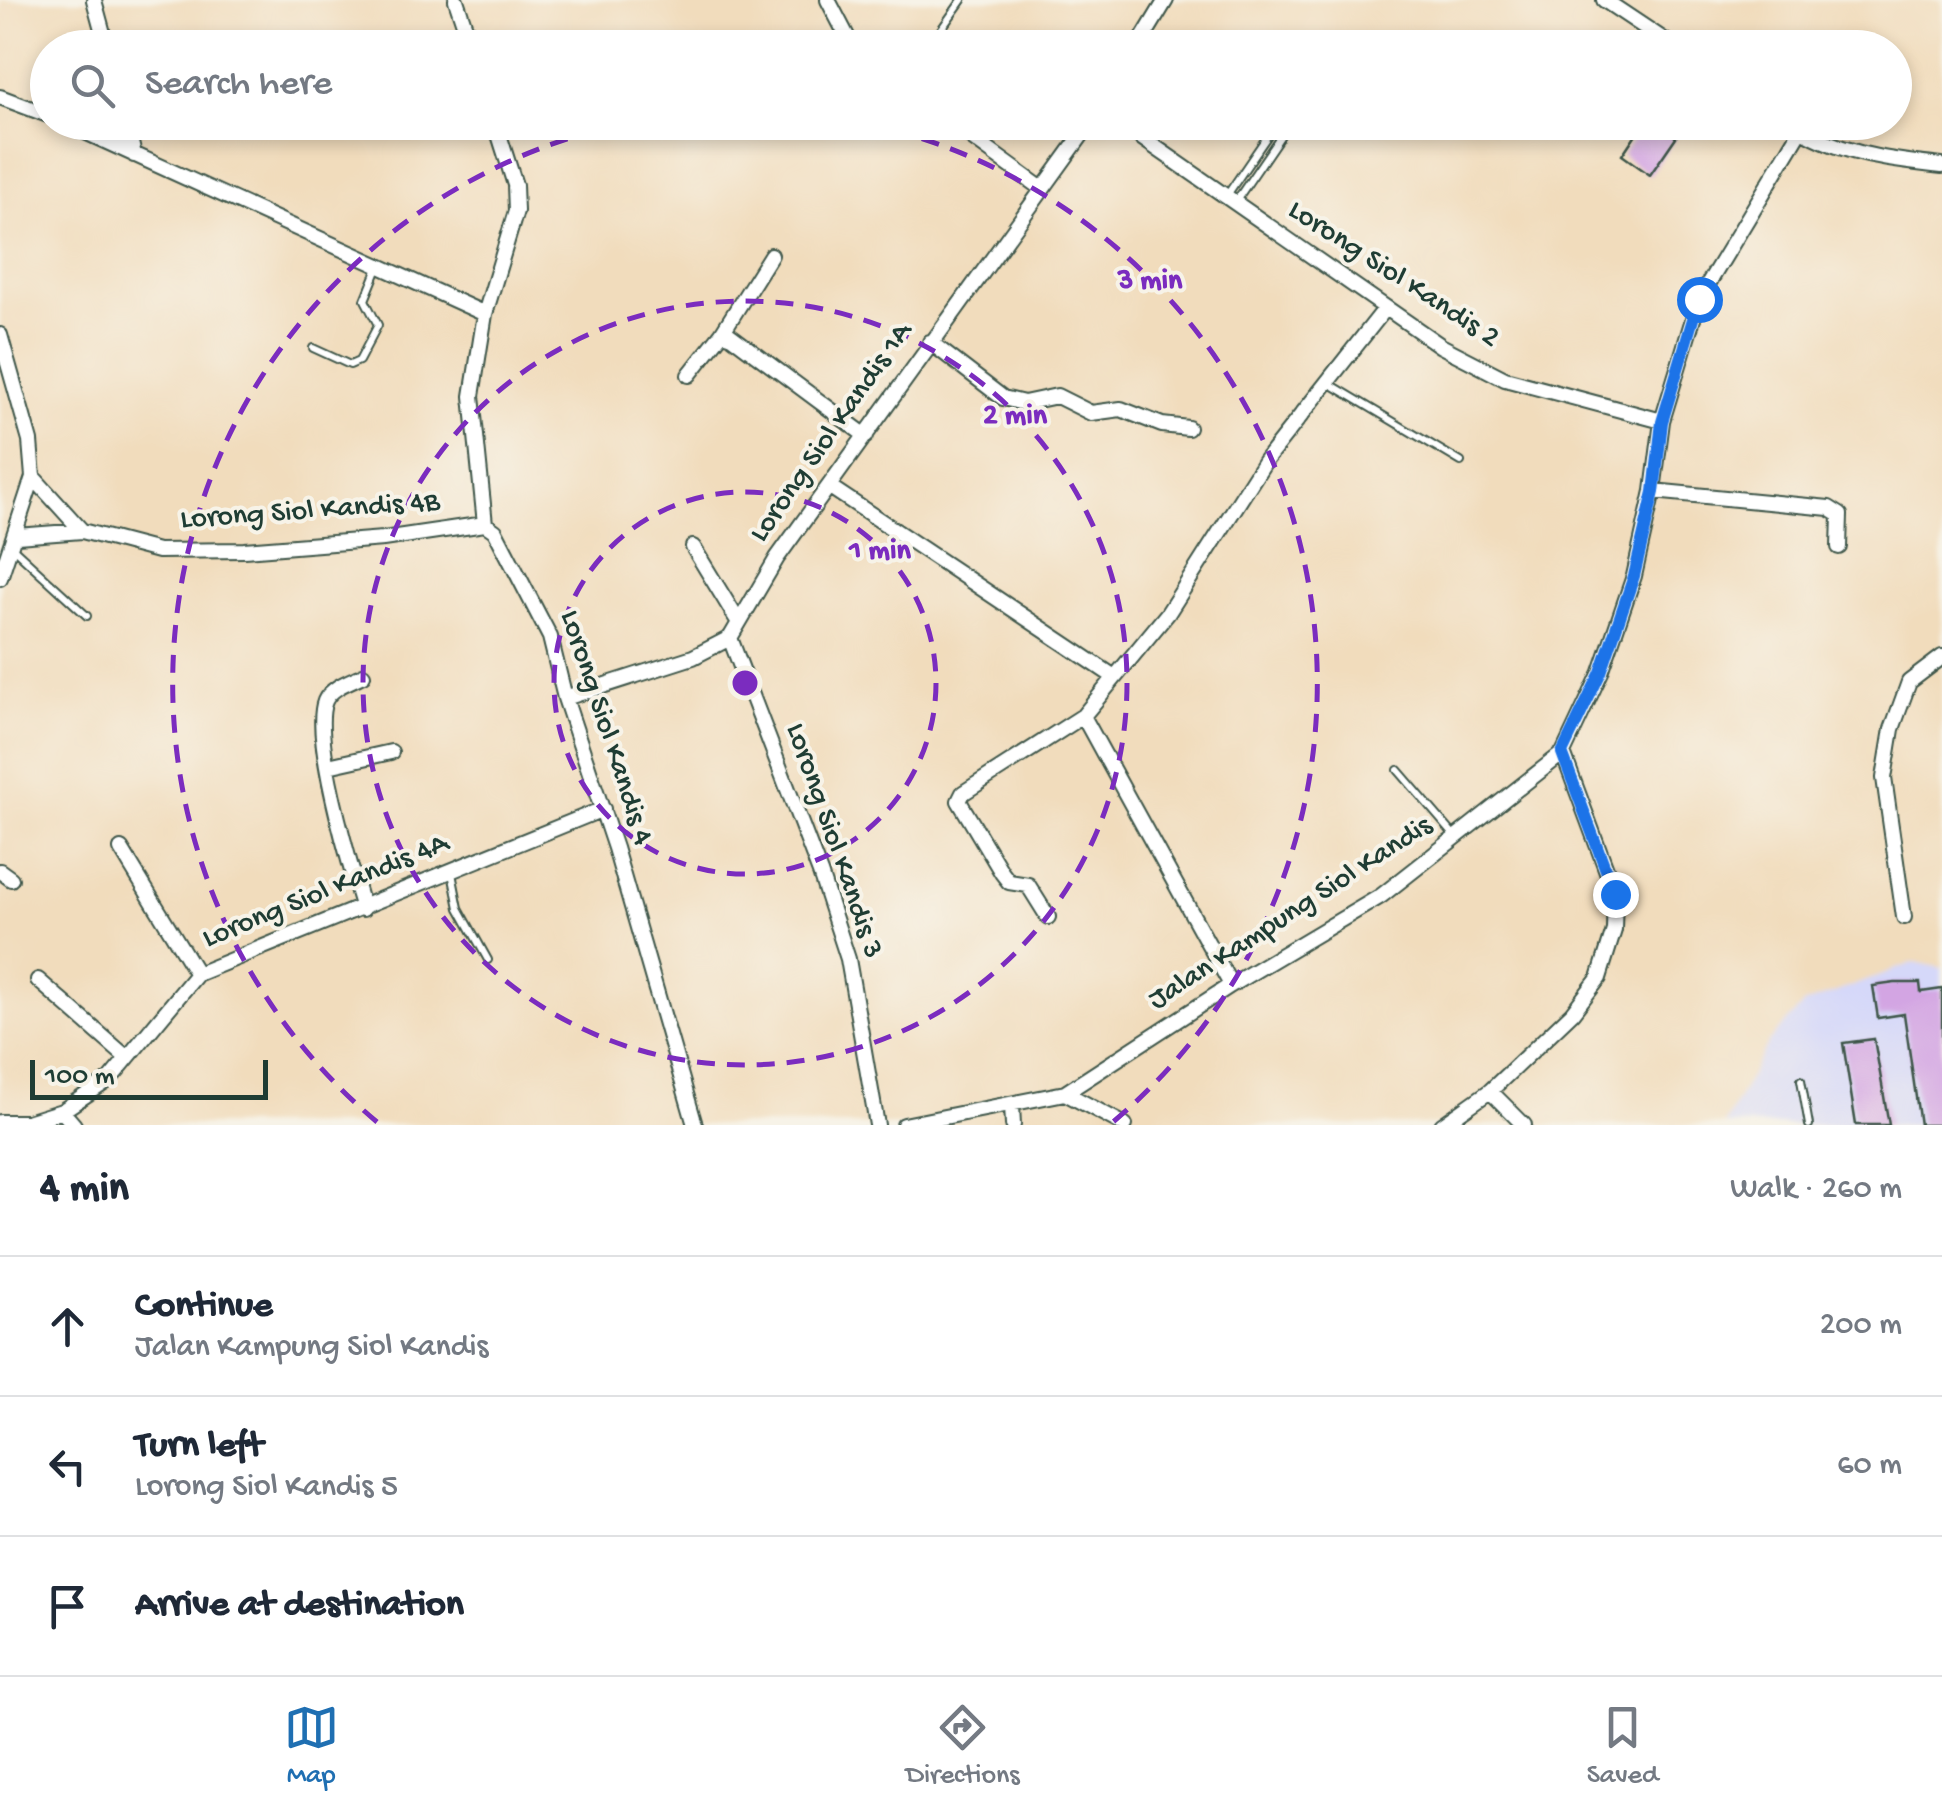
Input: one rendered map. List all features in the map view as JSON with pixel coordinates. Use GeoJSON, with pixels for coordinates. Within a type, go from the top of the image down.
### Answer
{"type":"FeatureCollection","features":[{"type":"Feature","properties":{"kind":"street"},"geometry":{"type":"LineString","coordinates":[[94,0],[102,30]]}},
{"type":"Feature","properties":{"kind":"street"},"geometry":{"type":"LineString","coordinates":[[456,0],[466,30]]}},
{"type":"Feature","properties":{"kind":"street"},"geometry":{"type":"LineString","coordinates":[[828,0],[844,30]]}},
{"type":"Feature","properties":{"kind":"street"},"geometry":{"type":"LineString","coordinates":[[1148,30],[1166,0]]}},
{"type":"Feature","properties":{"kind":"street"},"geometry":{"type":"LineString","coordinates":[[1604,0],[1649,30]]}},
{"type":"Feature","properties":{"kind":"street"},"geometry":{"type":"LineString","coordinates":[[0,97],[30,108]]}},
{"type":"Feature","properties":{"kind":"street"},"geometry":{"type":"LineString","coordinates":[[102,140],[485,314]]}},
{"type":"Feature","properties":{"kind":"street"},"geometry":{"type":"LineString","coordinates":[[130,140],[134,155]]}},
{"type":"Feature","properties":{"kind":"street"},"geometry":{"type":"LineString","coordinates":[[485,524],[472,396],[485,314],[516,211],[515,186],[501,140]]}},
{"type":"Feature","properties":{"kind":"street"},"geometry":{"type":"LineString","coordinates":[[975,140],[1042,189]]}},
{"type":"Feature","properties":{"kind":"street","name":"Lorong Siol Kandis 1A"},"geometry":{"type":"LineString","coordinates":[[730,638],[930,342],[1079,140]]}},
{"type":"Feature","properties":{"kind":"street","name":"Lorong Siol Kandis 2"},"geometry":{"type":"LineString","coordinates":[[1144,140],[1441,346],[1505,380],[1662,422]]}},
{"type":"Feature","properties":{"kind":"street","name":"Jalan Kampung Siol Kandis"},"geometry":{"type":"LineString","coordinates":[[904,1125],[1065,1093],[1231,985],[1381,896],[1458,840],[1562,753],[1601,672],[1634,576],[1654,492],[1662,422],[1699,299],[1787,140]]}},
{"type":"Feature","properties":{"kind":"street"},"geometry":{"type":"LineString","coordinates":[[1828,140],[1873,159],[1942,166]]}},
{"type":"Feature","properties":{"kind":"street"},"geometry":{"type":"LineString","coordinates":[[690,375],[771,256]]}},
{"type":"Feature","properties":{"kind":"street"},"geometry":{"type":"LineString","coordinates":[[1048,917],[1028,884],[1009,882],[1002,873],[959,801],[962,793],[1083,716],[1168,613],[1265,461],[1385,309]]}},
{"type":"Feature","properties":{"kind":"street"},"geometry":{"type":"LineString","coordinates":[[722,333],[796,381],[866,436]]}},
{"type":"Feature","properties":{"kind":"street"},"geometry":{"type":"LineString","coordinates":[[0,335],[30,441],[33,477],[15,542],[0,578]]}},
{"type":"Feature","properties":{"kind":"street"},"geometry":{"type":"LineString","coordinates":[[930,342],[1003,398],[1024,403],[1057,396],[1091,412],[1121,409],[1162,425],[1188,428]]}},
{"type":"Feature","properties":{"kind":"street"},"geometry":{"type":"LineString","coordinates":[[33,477],[82,531]]}},
{"type":"Feature","properties":{"kind":"street"},"geometry":{"type":"LineString","coordinates":[[830,487],[1113,676]]}},
{"type":"Feature","properties":{"kind":"street"},"geometry":{"type":"LineString","coordinates":[[1654,492],[1828,508],[1840,514],[1839,547]]}},
{"type":"Feature","properties":{"kind":"street","name":"Lorong Siol Kandis 4B"},"geometry":{"type":"LineString","coordinates":[[82,531],[158,551],[244,550],[383,539],[485,524]]}},
{"type":"Feature","properties":{"kind":"street","name":"Lorong Siol Kandis 4"},"geometry":{"type":"LineString","coordinates":[[485,524],[496,531],[544,619],[695,1125]]}},
{"type":"Feature","properties":{"kind":"street"},"geometry":{"type":"LineString","coordinates":[[15,542],[82,531]]}},
{"type":"Feature","properties":{"kind":"street"},"geometry":{"type":"LineString","coordinates":[[693,547],[738,621]]}},
{"type":"Feature","properties":{"kind":"street"},"geometry":{"type":"LineString","coordinates":[[565,698],[693,657],[730,638]]}},
{"type":"Feature","properties":{"kind":"street","name":"Lorong Siol Kandis 3"},"geometry":{"type":"LineString","coordinates":[[730,638],[820,872],[848,959],[877,1125]]}},
{"type":"Feature","properties":{"kind":"street"},"geometry":{"type":"LineString","coordinates":[[1904,917],[1884,778],[1892,730],[1908,682],[1942,657]]}},
{"type":"Feature","properties":{"kind":"street"},"geometry":{"type":"LineString","coordinates":[[362,908],[332,799],[324,703],[334,690],[364,675]]}},
{"type":"Feature","properties":{"kind":"street"},"geometry":{"type":"LineString","coordinates":[[1083,716],[1231,985]]}},
{"type":"Feature","properties":{"kind":"street"},"geometry":{"type":"LineString","coordinates":[[328,766],[391,752]]}},
{"type":"Feature","properties":{"kind":"street"},"geometry":{"type":"LineString","coordinates":[[1442,1125],[1490,1090],[1572,1013],[1599,978],[1614,930],[1615,894],[1562,753]]}},
{"type":"Feature","properties":{"kind":"street","name":"Lorong Siol Kandis 4A"},"geometry":{"type":"LineString","coordinates":[[0,1122],[27,1122],[62,1111],[110,1078],[197,974],[602,808]]}},
{"type":"Feature","properties":{"kind":"street"},"geometry":{"type":"LineString","coordinates":[[121,848],[197,974]]}},
{"type":"Feature","properties":{"kind":"street"},"geometry":{"type":"LineString","coordinates":[[38,980],[126,1056]]}},
{"type":"Feature","properties":{"kind":"street"},"geometry":{"type":"LineString","coordinates":[[1490,1090],[1524,1125]]}},
{"type":"Feature","properties":{"kind":"street"},"geometry":{"type":"LineString","coordinates":[[1065,1093],[1125,1125]]}},
{"type":"Feature","properties":{"kind":"street"},"geometry":{"type":"LineString","coordinates":[[1012,1105],[1013,1125]]}},
{"type":"Feature","properties":{"kind":"street"},"geometry":{"type":"LineString","coordinates":[[62,1111],[74,1125]]}},
{"type":"Feature","properties":{"kind":"lane"},"geometry":{"type":"LineString","coordinates":[[941,30],[962,0]]}},
{"type":"Feature","properties":{"kind":"lane"},"geometry":{"type":"LineString","coordinates":[[1231,199],[1266,140]]}},
{"type":"Feature","properties":{"kind":"lane"},"geometry":{"type":"LineString","coordinates":[[1231,199],[1276,140]]}},
{"type":"Feature","properties":{"kind":"lane"},"geometry":{"type":"LineString","coordinates":[[313,348],[350,365],[359,361],[378,325],[366,300],[378,268]]}},
{"type":"Feature","properties":{"kind":"lane"},"geometry":{"type":"LineString","coordinates":[[1326,381],[1462,462]]}},
{"type":"Feature","properties":{"kind":"lane"},"geometry":{"type":"LineString","coordinates":[[15,542],[87,616]]}},
{"type":"Feature","properties":{"kind":"lane"},"geometry":{"type":"LineString","coordinates":[[1398,770],[1458,840]]}},
{"type":"Feature","properties":{"kind":"lane"},"geometry":{"type":"LineString","coordinates":[[452,872],[458,908],[488,960]]}},
{"type":"Feature","properties":{"kind":"lane"},"geometry":{"type":"LineString","coordinates":[[1801,1080],[1808,1125]]}},
{"type":"Feature","properties":{"kind":"shaded area"},"geometry":{"type":"Polygon","coordinates":[[[1915,962],[1942,968],[1942,1125],[1724,1125],[1769,1041],[1803,1005],[1915,962]]]}},
{"type":"Feature","properties":{"kind":"building"},"geometry":{"type":"Polygon","coordinates":[[[1632,140],[1674,140],[1650,175],[1622,155],[1632,140]]]}},
{"type":"Feature","properties":{"kind":"building"},"geometry":{"type":"Polygon","coordinates":[[[1920,983],[1921,992],[1942,989],[1942,1125],[1920,1125],[1904,1014],[1878,1018],[1873,986],[1920,983]]]}},
{"type":"Feature","properties":{"kind":"building"},"geometry":{"type":"Polygon","coordinates":[[[1874,1039],[1889,1125],[1856,1125],[1843,1043],[1874,1039]]]}},
{"type":"Feature","properties":{"kind":"route"},"geometry":{"type":"LineString","coordinates":[[1615,894],[1603,853],[1562,753],[1601,672],[1634,576],[1654,492],[1662,422],[1699,299]]}}]}
